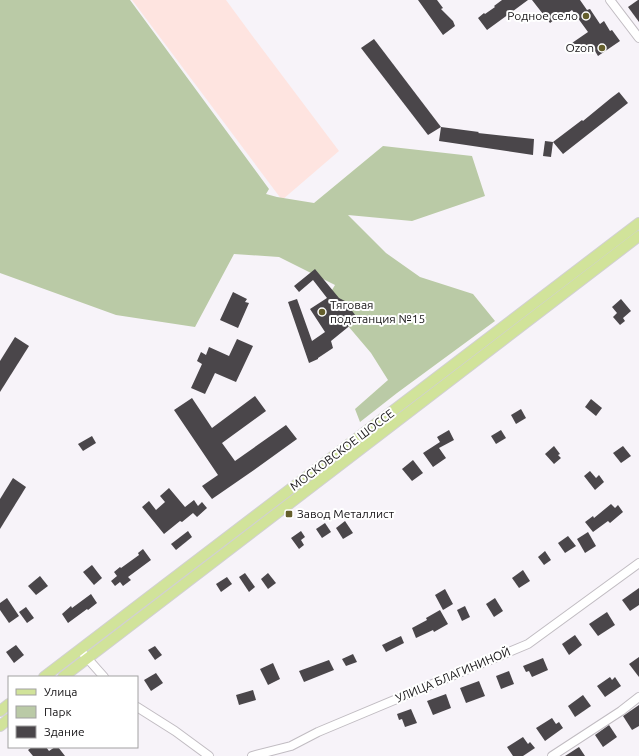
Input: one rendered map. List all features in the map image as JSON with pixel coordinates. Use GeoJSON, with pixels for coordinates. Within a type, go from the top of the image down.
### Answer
{"type":"FeatureCollection","features":[{"type":"Feature","properties":{"kind":"main road","name":"МОСКОВСКОЕ ШОССЕ"},"geometry":{"type":"LineString","coordinates":[[45,676],[639,223]]}},
{"type":"Feature","properties":{"kind":"main road","name":"МОСКОВСКОЕ ШОССЕ"},"geometry":{"type":"LineString","coordinates":[[64,676],[639,236]]}},
{"type":"Feature","properties":{"kind":"main road"},"geometry":{"type":"LineString","coordinates":[[0,711],[8,705]]}},
{"type":"Feature","properties":{"kind":"main road"},"geometry":{"type":"LineString","coordinates":[[0,726],[8,720]]}},
{"type":"Feature","properties":{"kind":"street"},"geometry":{"type":"LineString","coordinates":[[610,0],[639,38]]}},
{"type":"Feature","properties":{"kind":"street","name":"УЛИЦА БЛАГИНИНОЙ"},"geometry":{"type":"LineString","coordinates":[[252,756],[291,746],[318,732],[528,644],[639,563]]}},
{"type":"Feature","properties":{"kind":"street"},"geometry":{"type":"LineString","coordinates":[[80,650],[103,676]]}},
{"type":"Feature","properties":{"kind":"street"},"geometry":{"type":"LineString","coordinates":[[552,756],[621,711],[639,697]]}},
{"type":"Feature","properties":{"kind":"street"},"geometry":{"type":"LineString","coordinates":[[138,708],[175,731],[209,756]]}},
{"type":"Feature","properties":{"kind":"shaded area"},"geometry":{"type":"Polygon","coordinates":[[[132,0],[226,0],[339,151],[282,200],[132,0]]]}},
{"type":"Feature","properties":{"kind":"green space"},"geometry":{"type":"Polygon","coordinates":[[[0,0],[130,0],[269,189],[266,194],[314,203],[383,146],[472,156],[485,196],[412,221],[348,215],[386,253],[420,277],[473,294],[495,321],[360,422],[355,409],[388,380],[371,353],[326,300],[335,285],[279,257],[234,254],[195,327],[116,315],[0,273],[0,0]]]}},
{"type":"Feature","properties":{"kind":"building"},"geometry":{"type":"Polygon","coordinates":[[[418,0],[437,0],[443,8],[441,9],[453,21],[455,26],[443,35],[418,0]]]}},
{"type":"Feature","properties":{"kind":"building"},"geometry":{"type":"Polygon","coordinates":[[[502,0],[528,0],[487,30],[478,18],[495,7],[494,6],[502,0]]]}},
{"type":"Feature","properties":{"kind":"building"},"geometry":{"type":"Polygon","coordinates":[[[532,0],[580,0],[587,10],[590,9],[600,24],[604,21],[610,31],[612,30],[620,41],[598,56],[595,51],[593,53],[591,50],[588,52],[585,47],[578,52],[572,43],[588,32],[572,10],[561,18],[559,16],[550,23],[532,0]]]}},
{"type":"Feature","properties":{"kind":"building"},"geometry":{"type":"Polygon","coordinates":[[[639,0],[639,22],[628,7],[639,0]]]}},
{"type":"Feature","properties":{"kind":"building"},"geometry":{"type":"Polygon","coordinates":[[[374,39],[441,127],[428,135],[361,48],[374,39]]]}},
{"type":"Feature","properties":{"kind":"building"},"geometry":{"type":"Polygon","coordinates":[[[619,92],[628,103],[563,154],[553,142],[582,120],[583,121],[619,92]]]}},
{"type":"Feature","properties":{"kind":"building"},"geometry":{"type":"Polygon","coordinates":[[[441,127],[479,132],[478,133],[534,139],[533,155],[439,141],[441,127]]]}},
{"type":"Feature","properties":{"kind":"building"},"geometry":{"type":"Polygon","coordinates":[[[545,141],[553,142],[551,157],[543,156],[545,141]]]}},
{"type":"Feature","properties":{"kind":"building"},"geometry":{"type":"Polygon","coordinates":[[[315,269],[339,298],[345,301],[358,319],[331,341],[333,348],[318,359],[309,363],[288,302],[297,299],[312,341],[325,332],[310,309],[327,298],[313,280],[299,292],[294,286],[315,269]]]}},
{"type":"Feature","properties":{"kind":"building"},"geometry":{"type":"Polygon","coordinates":[[[233,292],[247,299],[245,302],[249,303],[238,328],[220,320],[233,292]]]}},
{"type":"Feature","properties":{"kind":"building"},"geometry":{"type":"Polygon","coordinates":[[[621,299],[631,311],[623,318],[625,321],[620,325],[613,317],[617,313],[612,307],[621,299]]]}},
{"type":"Feature","properties":{"kind":"building"},"geometry":{"type":"Polygon","coordinates":[[[15,337],[29,346],[0,392],[0,361],[15,337]]]}},
{"type":"Feature","properties":{"kind":"building"},"geometry":{"type":"Polygon","coordinates":[[[237,339],[253,346],[236,382],[215,373],[205,394],[191,388],[202,364],[197,361],[201,352],[206,355],[209,347],[229,356],[237,339]]]}},
{"type":"Feature","properties":{"kind":"building"},"geometry":{"type":"Polygon","coordinates":[[[255,396],[266,411],[222,443],[235,461],[286,425],[297,439],[212,499],[202,486],[218,475],[174,410],[192,398],[212,428],[255,396]]]}},
{"type":"Feature","properties":{"kind":"building"},"geometry":{"type":"Polygon","coordinates":[[[591,399],[602,408],[596,416],[585,407],[591,399]]]}},
{"type":"Feature","properties":{"kind":"building"},"geometry":{"type":"Polygon","coordinates":[[[521,409],[526,418],[516,424],[511,415],[521,409]]]}},
{"type":"Feature","properties":{"kind":"building"},"geometry":{"type":"Polygon","coordinates":[[[449,430],[454,440],[439,448],[446,458],[433,467],[423,453],[440,442],[437,437],[449,430]]]}},
{"type":"Feature","properties":{"kind":"building"},"geometry":{"type":"Polygon","coordinates":[[[501,430],[506,438],[496,444],[491,436],[501,430]]]}},
{"type":"Feature","properties":{"kind":"building"},"geometry":{"type":"Polygon","coordinates":[[[92,436],[96,443],[83,451],[78,444],[92,436]]]}},
{"type":"Feature","properties":{"kind":"building"},"geometry":{"type":"Polygon","coordinates":[[[554,446],[561,458],[554,464],[545,454],[554,446]]]}},
{"type":"Feature","properties":{"kind":"building"},"geometry":{"type":"Polygon","coordinates":[[[623,446],[631,456],[621,463],[613,453],[623,446]]]}},
{"type":"Feature","properties":{"kind":"building"},"geometry":{"type":"Polygon","coordinates":[[[413,460],[423,473],[412,481],[402,469],[413,460]]]}},
{"type":"Feature","properties":{"kind":"building"},"geometry":{"type":"Polygon","coordinates":[[[590,471],[596,478],[599,475],[604,482],[595,490],[584,476],[590,471]]]}},
{"type":"Feature","properties":{"kind":"building"},"geometry":{"type":"Polygon","coordinates":[[[13,478],[26,487],[0,529],[0,499],[13,478]]]}},
{"type":"Feature","properties":{"kind":"building"},"geometry":{"type":"Polygon","coordinates":[[[169,488],[185,507],[194,500],[198,506],[202,502],[207,508],[197,517],[193,513],[164,534],[142,507],[149,501],[156,510],[165,502],[160,496],[169,488]]]}},
{"type":"Feature","properties":{"kind":"building"},"geometry":{"type":"Polygon","coordinates":[[[611,504],[615,508],[618,505],[623,512],[610,523],[608,521],[593,532],[585,522],[593,516],[594,518],[611,504]]]}},
{"type":"Feature","properties":{"kind":"building"},"geometry":{"type":"Polygon","coordinates":[[[345,521],[353,533],[343,539],[336,528],[345,521]]]}},
{"type":"Feature","properties":{"kind":"building"},"geometry":{"type":"Polygon","coordinates":[[[325,523],[331,532],[322,538],[316,529],[325,523]]]}},
{"type":"Feature","properties":{"kind":"building"},"geometry":{"type":"Polygon","coordinates":[[[188,531],[192,537],[176,550],[171,544],[188,531]]]}},
{"type":"Feature","properties":{"kind":"building"},"geometry":{"type":"Polygon","coordinates":[[[301,531],[305,537],[301,540],[304,545],[299,549],[291,538],[301,531]]]}},
{"type":"Feature","properties":{"kind":"building"},"geometry":{"type":"Polygon","coordinates":[[[588,532],[596,546],[585,553],[577,539],[588,532]]]}},
{"type":"Feature","properties":{"kind":"building"},"geometry":{"type":"Polygon","coordinates":[[[568,536],[576,546],[565,553],[558,543],[568,536]]]}},
{"type":"Feature","properties":{"kind":"building"},"geometry":{"type":"Polygon","coordinates":[[[143,549],[151,560],[128,577],[131,580],[123,586],[120,582],[115,586],[111,581],[117,576],[114,572],[139,555],[138,553],[143,549]]]}},
{"type":"Feature","properties":{"kind":"building"},"geometry":{"type":"Polygon","coordinates":[[[545,551],[551,560],[544,565],[538,557],[545,551]]]}},
{"type":"Feature","properties":{"kind":"building"},"geometry":{"type":"Polygon","coordinates":[[[92,565],[102,578],[94,585],[83,572],[92,565]]]}},
{"type":"Feature","properties":{"kind":"building"},"geometry":{"type":"Polygon","coordinates":[[[523,570],[530,581],[519,588],[512,578],[523,570]]]}},
{"type":"Feature","properties":{"kind":"building"},"geometry":{"type":"Polygon","coordinates":[[[245,573],[255,587],[249,592],[239,577],[245,573]]]}},
{"type":"Feature","properties":{"kind":"building"},"geometry":{"type":"Polygon","coordinates":[[[268,573],[276,583],[268,589],[261,579],[268,573]]]}},
{"type":"Feature","properties":{"kind":"building"},"geometry":{"type":"Polygon","coordinates":[[[40,576],[48,586],[36,595],[28,586],[40,576]]]}},
{"type":"Feature","properties":{"kind":"building"},"geometry":{"type":"Polygon","coordinates":[[[227,577],[232,584],[221,592],[216,584],[227,577]]]}},
{"type":"Feature","properties":{"kind":"building"},"geometry":{"type":"Polygon","coordinates":[[[639,588],[639,605],[630,611],[622,600],[639,588]]]}},
{"type":"Feature","properties":{"kind":"building"},"geometry":{"type":"Polygon","coordinates":[[[445,589],[453,604],[443,610],[435,595],[445,589]]]}},
{"type":"Feature","properties":{"kind":"building"},"geometry":{"type":"Polygon","coordinates":[[[91,594],[97,603],[68,623],[62,614],[71,606],[72,608],[91,594]]]}},
{"type":"Feature","properties":{"kind":"building"},"geometry":{"type":"Polygon","coordinates":[[[7,598],[19,616],[9,623],[0,610],[0,603],[7,598]]]}},
{"type":"Feature","properties":{"kind":"building"},"geometry":{"type":"Polygon","coordinates":[[[495,598],[503,611],[494,617],[486,604],[495,598]]]}},
{"type":"Feature","properties":{"kind":"building"},"geometry":{"type":"Polygon","coordinates":[[[465,606],[470,617],[462,621],[457,610],[465,606]]]}},
{"type":"Feature","properties":{"kind":"building"},"geometry":{"type":"Polygon","coordinates":[[[26,607],[34,618],[27,623],[19,612],[26,607]]]}},
{"type":"Feature","properties":{"kind":"building"},"geometry":{"type":"Polygon","coordinates":[[[440,610],[448,624],[434,632],[433,630],[416,638],[412,628],[427,620],[426,618],[440,610]]]}},
{"type":"Feature","properties":{"kind":"building"},"geometry":{"type":"Polygon","coordinates":[[[607,612],[615,625],[598,636],[589,624],[607,612]]]}},
{"type":"Feature","properties":{"kind":"building"},"geometry":{"type":"Polygon","coordinates":[[[575,635],[582,645],[569,655],[562,644],[575,635]]]}},
{"type":"Feature","properties":{"kind":"building"},"geometry":{"type":"Polygon","coordinates":[[[401,636],[404,643],[386,652],[382,645],[401,636]]]}},
{"type":"Feature","properties":{"kind":"building"},"geometry":{"type":"Polygon","coordinates":[[[16,645],[24,655],[14,663],[6,652],[16,645]]]}},
{"type":"Feature","properties":{"kind":"building"},"geometry":{"type":"Polygon","coordinates":[[[155,646],[162,655],[155,660],[148,650],[155,646]]]}},
{"type":"Feature","properties":{"kind":"building"},"geometry":{"type":"Polygon","coordinates":[[[353,654],[357,662],[346,666],[342,659],[353,654]]]}},
{"type":"Feature","properties":{"kind":"building"},"geometry":{"type":"Polygon","coordinates":[[[639,657],[639,677],[629,664],[639,657]]]}},
{"type":"Feature","properties":{"kind":"building"},"geometry":{"type":"Polygon","coordinates":[[[543,658],[548,670],[532,677],[529,671],[526,672],[523,666],[543,658]]]}},
{"type":"Feature","properties":{"kind":"building"},"geometry":{"type":"Polygon","coordinates":[[[329,660],[334,670],[304,682],[299,671],[329,660]]]}},
{"type":"Feature","properties":{"kind":"building"},"geometry":{"type":"Polygon","coordinates":[[[273,663],[280,679],[268,685],[260,669],[273,663]]]}},
{"type":"Feature","properties":{"kind":"building"},"geometry":{"type":"Polygon","coordinates":[[[509,671],[514,684],[501,689],[496,676],[509,671]]]}},
{"type":"Feature","properties":{"kind":"building"},"geometry":{"type":"Polygon","coordinates":[[[156,673],[163,683],[151,691],[144,680],[156,673]]]}},
{"type":"Feature","properties":{"kind":"building"},"geometry":{"type":"Polygon","coordinates":[[[610,677],[612,680],[615,677],[621,686],[605,697],[597,686],[610,677]]]}},
{"type":"Feature","properties":{"kind":"building"},"geometry":{"type":"Polygon","coordinates":[[[479,681],[485,696],[466,703],[460,688],[479,681]]]}},
{"type":"Feature","properties":{"kind":"building"},"geometry":{"type":"Polygon","coordinates":[[[253,690],[256,700],[239,705],[236,695],[253,690]]]}},
{"type":"Feature","properties":{"kind":"building"},"geometry":{"type":"Polygon","coordinates":[[[446,694],[451,708],[433,715],[427,701],[446,694]]]}},
{"type":"Feature","properties":{"kind":"building"},"geometry":{"type":"Polygon","coordinates":[[[583,695],[591,706],[575,717],[568,706],[583,695]]]}},
{"type":"Feature","properties":{"kind":"building"},"geometry":{"type":"Polygon","coordinates":[[[639,705],[639,726],[632,730],[623,716],[639,705]]]}},
{"type":"Feature","properties":{"kind":"building"},"geometry":{"type":"Polygon","coordinates":[[[411,709],[417,723],[405,727],[402,719],[399,720],[397,714],[411,709]]]}},
{"type":"Feature","properties":{"kind":"building"},"geometry":{"type":"Polygon","coordinates":[[[552,718],[556,724],[559,722],[563,728],[545,741],[536,728],[552,718]]]}},
{"type":"Feature","properties":{"kind":"building"},"geometry":{"type":"Polygon","coordinates":[[[609,725],[617,737],[603,747],[595,735],[609,725]]]}},
{"type":"Feature","properties":{"kind":"building"},"geometry":{"type":"Polygon","coordinates":[[[523,737],[528,744],[530,742],[535,748],[523,756],[513,756],[507,747],[523,737]]]}},
{"type":"Feature","properties":{"kind":"building"},"geometry":{"type":"Polygon","coordinates":[[[579,747],[585,756],[565,756],[579,747]]]}},
{"type":"Feature","properties":{"kind":"building"},"geometry":{"type":"Polygon","coordinates":[[[31,748],[47,748],[49,751],[54,748],[59,748],[65,756],[33,756],[28,750],[31,748]]]}},
{"type":"Feature","properties":{"kind":"place","name":"Родное село"},"geometry":{"type":"Point","coordinates":[586,16]}},
{"type":"Feature","properties":{"kind":"place","name":"Ozon"},"geometry":{"type":"Point","coordinates":[602,48]}},
{"type":"Feature","properties":{"kind":"place","name":"Тяговая подстанция №15"},"geometry":{"type":"Point","coordinates":[322,312]}},
{"type":"Feature","properties":{"kind":"place","name":"Завод Металлист"},"geometry":{"type":"Point","coordinates":[289,514]}}]}
